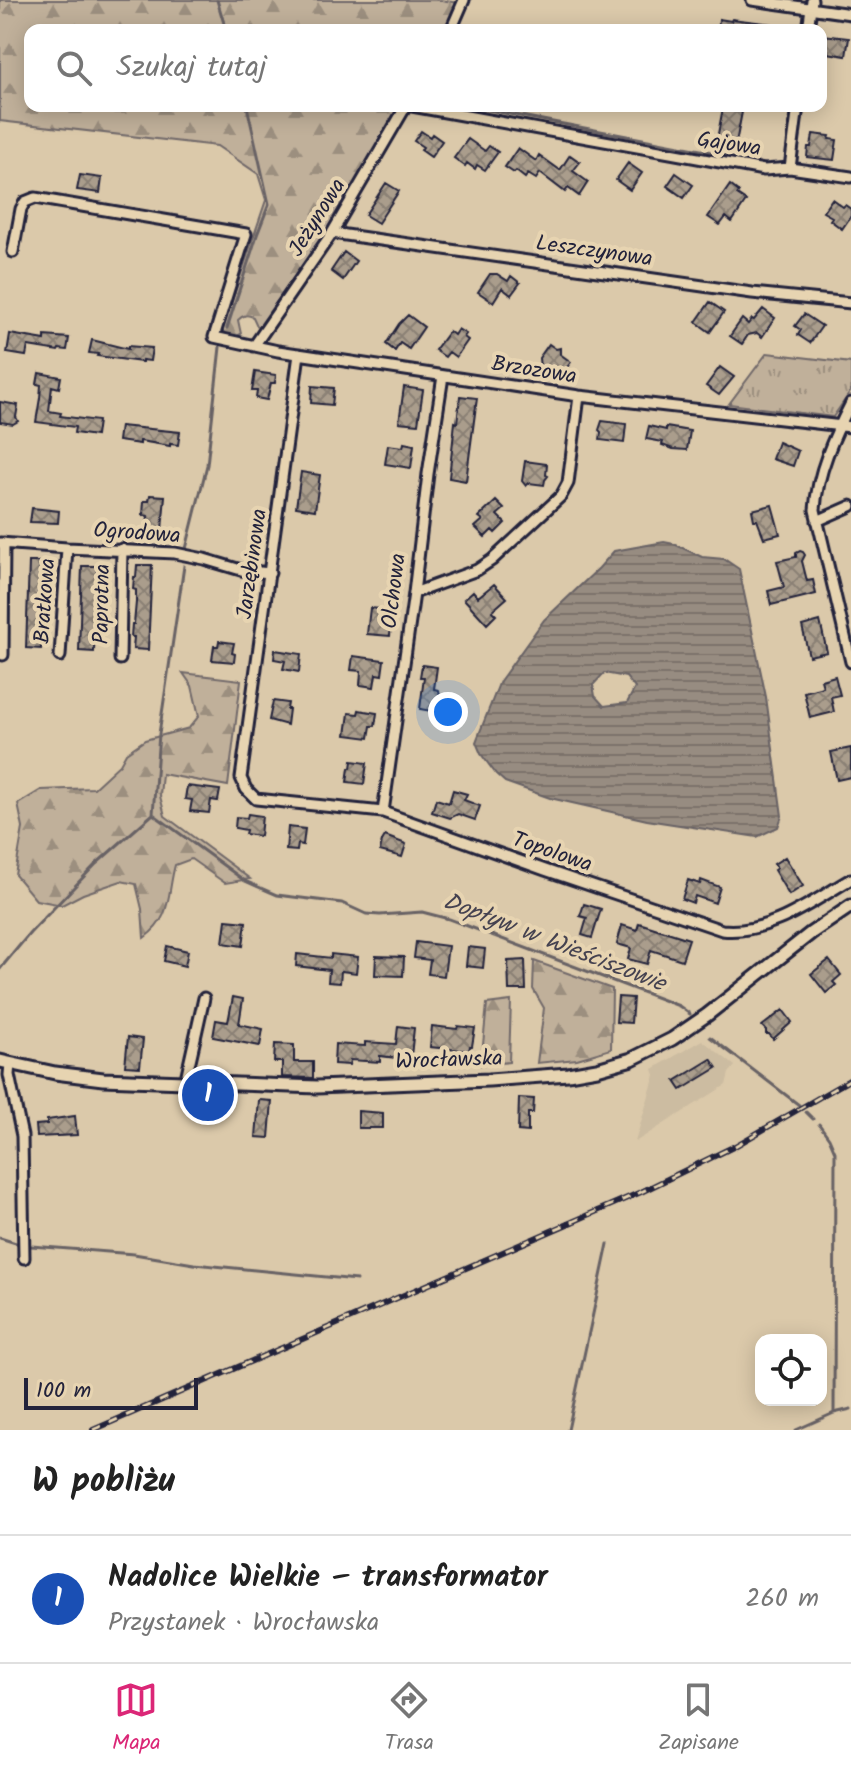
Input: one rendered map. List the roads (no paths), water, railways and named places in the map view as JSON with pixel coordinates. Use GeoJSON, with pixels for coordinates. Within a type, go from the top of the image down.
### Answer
{"type":"FeatureCollection","features":[{"type":"Feature","properties":{"kind":"street"},"geometry":{"type":"LineString","coordinates":[[454,24],[464,0]]}},
{"type":"Feature","properties":{"kind":"street"},"geometry":{"type":"LineString","coordinates":[[752,0],[812,4],[851,14]]}},
{"type":"Feature","properties":{"kind":"street"},"geometry":{"type":"LineString","coordinates":[[809,24],[812,4]]}},
{"type":"Feature","properties":{"kind":"street","name":"Jeżynowa"},"geometry":{"type":"LineString","coordinates":[[254,346],[332,233],[405,112]]}},
{"type":"Feature","properties":{"kind":"street","name":"Gajowa"},"geometry":{"type":"LineString","coordinates":[[442,112],[764,170],[790,168],[851,177]]}},
{"type":"Feature","properties":{"kind":"street"},"geometry":{"type":"LineString","coordinates":[[790,168],[797,112]]}},
{"type":"Feature","properties":{"kind":"street","name":"Brzozowa"},"geometry":{"type":"LineString","coordinates":[[13,252],[21,209],[25,202],[35,198],[246,234],[214,337],[299,354],[579,396],[851,427]]}},
{"type":"Feature","properties":{"kind":"street","name":"Leszczynowa"},"geometry":{"type":"LineString","coordinates":[[332,233],[752,293],[851,303]]}},
{"type":"Feature","properties":{"kind":"street","name":"Jarzębinowa"},"geometry":{"type":"LineString","coordinates":[[241,778],[299,354]]}},
{"type":"Feature","properties":{"kind":"street","name":"Olchowa"},"geometry":{"type":"LineString","coordinates":[[383,812],[443,376]]}},
{"type":"Feature","properties":{"kind":"street"},"geometry":{"type":"LineString","coordinates":[[414,593],[477,570],[561,496],[568,483],[579,396]]}},
{"type":"Feature","properties":{"kind":"street"},"geometry":{"type":"LineString","coordinates":[[851,403],[816,487],[815,510],[851,662]]}},
{"type":"Feature","properties":{"kind":"street"},"geometry":{"type":"LineString","coordinates":[[817,521],[851,506]]}},
{"type":"Feature","properties":{"kind":"street"},"geometry":{"type":"LineString","coordinates":[[2,543],[3,655]]}},
{"type":"Feature","properties":{"kind":"street","name":"Ogrodowa"},"geometry":{"type":"LineString","coordinates":[[2,543],[175,553],[241,570],[270,573]]}},
{"type":"Feature","properties":{"kind":"street","name":"Bratkowa"},"geometry":{"type":"LineString","coordinates":[[60,656],[67,548]]}},
{"type":"Feature","properties":{"kind":"street","name":"Paprotna"},"geometry":{"type":"LineString","coordinates":[[120,659],[122,549]]}},
{"type":"Feature","properties":{"kind":"street","name":"Topolowa"},"geometry":{"type":"LineString","coordinates":[[241,778],[256,799],[383,812],[722,930],[738,932],[777,922],[851,879]]}},
{"type":"Feature","properties":{"kind":"street","name":"Wrocławska"},"geometry":{"type":"LineString","coordinates":[[5,1062],[103,1079],[345,1086],[505,1079],[597,1069],[632,1059],[672,1039],[851,906]]}},
{"type":"Feature","properties":{"kind":"street"},"geometry":{"type":"LineString","coordinates":[[185,1083],[204,998]]}},
{"type":"Feature","properties":{"kind":"street"},"geometry":{"type":"LineString","coordinates":[[5,1062],[22,1136],[24,1258]]}},
{"type":"Feature","properties":{"kind":"waterway"},"geometry":{"type":"LineString","coordinates":[[217,0],[224,24]]}},
{"type":"Feature","properties":{"kind":"waterway"},"geometry":{"type":"LineString","coordinates":[[227,328],[269,204],[248,112]]}},
{"type":"Feature","properties":{"kind":"waterway"},"geometry":{"type":"LineString","coordinates":[[500,112],[727,155]]}},
{"type":"Feature","properties":{"kind":"waterway","name":"Dopływ w Wieściszowie"},"geometry":{"type":"LineString","coordinates":[[186,549],[207,465],[220,347]]}},
{"type":"Feature","properties":{"kind":"waterway","name":"Dopływ w Wieściszowie"},"geometry":{"type":"LineString","coordinates":[[184,566],[159,734],[153,814],[245,881],[277,895],[342,903],[366,914],[422,912],[449,919],[679,1006],[690,1014]]}},
{"type":"Feature","properties":{"kind":"waterway"},"geometry":{"type":"LineString","coordinates":[[0,969],[96,864],[153,814]]}},
{"type":"Feature","properties":{"kind":"waterway","name":"Dopływ w Wieściszowie"},"geometry":{"type":"LineString","coordinates":[[710,1037],[799,1105]]}},
{"type":"Feature","properties":{"kind":"waterway","name":"Dopływ w Wieściszowie"},"geometry":{"type":"LineString","coordinates":[[806,1112],[813,1119]]}},
{"type":"Feature","properties":{"kind":"waterway","name":"Dopływ w Wieściszowie"},"geometry":{"type":"LineString","coordinates":[[819,1124],[835,1152],[834,1413]]}},
{"type":"Feature","properties":{"kind":"waterway"},"geometry":{"type":"LineString","coordinates":[[0,1238],[19,1244]]}},
{"type":"Feature","properties":{"kind":"waterway"},"geometry":{"type":"LineString","coordinates":[[568,1430],[608,1244]]}},
{"type":"Feature","properties":{"kind":"waterway"},"geometry":{"type":"LineString","coordinates":[[31,1246],[134,1254],[194,1264],[357,1280]]}},
{"type":"Feature","properties":{"kind":"waterway"},"geometry":{"type":"LineString","coordinates":[[796,1430],[851,1409]]}},
{"type":"Feature","properties":{"kind":"railway"},"geometry":{"type":"LineString","coordinates":[[93,1430],[641,1192],[735,1146],[851,1079]]}},
{"type":"Feature","properties":{"kind":"place","name":"Nadolice Wielkie – transformator"},"geometry":{"type":"Point","coordinates":[208,1095]}}]}
